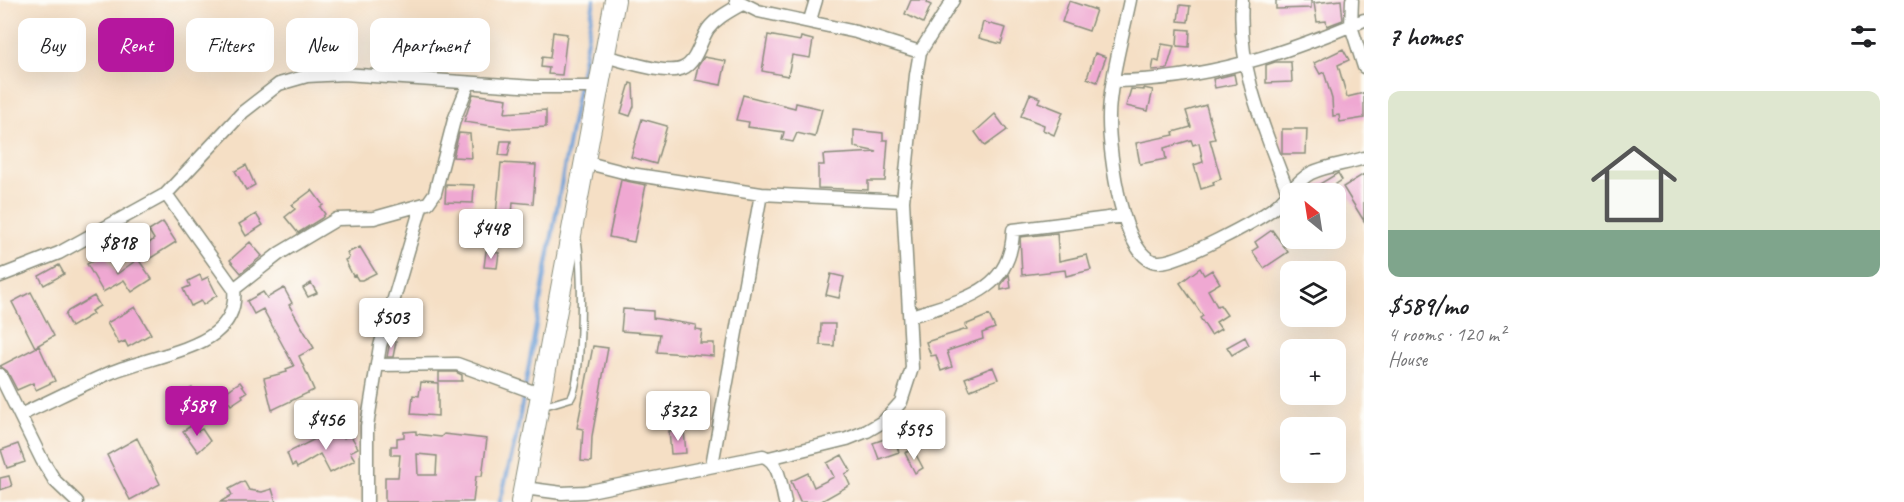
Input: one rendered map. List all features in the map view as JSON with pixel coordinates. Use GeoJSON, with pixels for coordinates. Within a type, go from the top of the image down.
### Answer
{"type":"FeatureCollection","features":[{"type":"Feature","properties":{"kind":"main road"},"geometry":{"type":"LineString","coordinates":[[523,495],[615,0]]}},
{"type":"Feature","properties":{"kind":"street"},"geometry":{"type":"LineString","coordinates":[[810,20],[816,0]]}},
{"type":"Feature","properties":{"kind":"street"},"geometry":{"type":"LineString","coordinates":[[523,495],[585,492],[754,456],[769,458],[847,439],[884,421],[901,402],[912,368],[903,201],[920,52],[953,0]]}},
{"type":"Feature","properties":{"kind":"street"},"geometry":{"type":"LineString","coordinates":[[1130,0],[1108,120],[1112,161],[1124,216],[1140,254],[1160,262],[1251,222],[1280,201]]}},
{"type":"Feature","properties":{"kind":"street"},"geometry":{"type":"LineString","coordinates":[[1242,0],[1240,38],[1244,65],[1285,183]]}},
{"type":"Feature","properties":{"kind":"street"},"geometry":{"type":"LineString","coordinates":[[1352,0],[1351,26],[1364,67]]}},
{"type":"Feature","properties":{"kind":"street"},"geometry":{"type":"LineString","coordinates":[[604,56],[658,68],[685,68],[694,58],[708,30],[717,19],[739,2],[759,11],[810,20],[920,52]]}},
{"type":"Feature","properties":{"kind":"street"},"geometry":{"type":"LineString","coordinates":[[1114,81],[1160,80],[1244,65],[1364,21]]}},
{"type":"Feature","properties":{"kind":"street"},"geometry":{"type":"LineString","coordinates":[[0,276],[60,253],[166,194],[243,112],[279,84],[307,76],[344,74],[535,87],[598,87]]}},
{"type":"Feature","properties":{"kind":"street"},"geometry":{"type":"LineString","coordinates":[[234,290],[280,253],[336,219],[374,218],[421,207],[432,200],[454,120],[469,83]]}},
{"type":"Feature","properties":{"kind":"street"},"geometry":{"type":"LineString","coordinates":[[1298,183],[1310,173],[1364,158]]}},
{"type":"Feature","properties":{"kind":"street"},"geometry":{"type":"LineString","coordinates":[[584,162],[631,174],[761,194],[903,201]]}},
{"type":"Feature","properties":{"kind":"street"},"geometry":{"type":"LineString","coordinates":[[21,415],[113,371],[163,356],[214,334],[227,321],[236,303],[234,290],[166,194]]}},
{"type":"Feature","properties":{"kind":"street"},"geometry":{"type":"LineString","coordinates":[[712,465],[761,194]]}},
{"type":"Feature","properties":{"kind":"street"},"geometry":{"type":"LineString","coordinates":[[367,502],[367,426],[380,346],[421,207]]}},
{"type":"Feature","properties":{"kind":"street"},"geometry":{"type":"LineString","coordinates":[[911,316],[968,297],[983,289],[1009,261],[1013,230],[1124,216]]}},
{"type":"Feature","properties":{"kind":"street"},"geometry":{"type":"LineString","coordinates":[[377,365],[457,364],[541,401]]}},
{"type":"Feature","properties":{"kind":"street"},"geometry":{"type":"LineString","coordinates":[[0,375],[55,481],[77,502]]}},
{"type":"Feature","properties":{"kind":"street"},"geometry":{"type":"LineString","coordinates":[[717,447],[729,461]]}},
{"type":"Feature","properties":{"kind":"street"},"geometry":{"type":"LineString","coordinates":[[769,458],[778,473],[785,502]]}},
{"type":"Feature","properties":{"kind":"lane"},"geometry":{"type":"LineString","coordinates":[[541,401],[571,399],[575,393],[580,352],[581,252],[573,223]]}},
{"type":"Feature","properties":{"kind":"building"},"geometry":{"type":"Polygon","coordinates":[[[911,0],[928,0],[927,3],[931,5],[923,23],[905,14],[911,0]]]}},
{"type":"Feature","properties":{"kind":"building"},"geometry":{"type":"Polygon","coordinates":[[[1276,0],[1311,0],[1311,8],[1276,9],[1276,0]]]}},
{"type":"Feature","properties":{"kind":"building"},"geometry":{"type":"Polygon","coordinates":[[[1341,0],[1343,20],[1327,26],[1326,21],[1317,22],[1314,3],[1341,0]]]}},
{"type":"Feature","properties":{"kind":"building"},"geometry":{"type":"Polygon","coordinates":[[[1069,1],[1096,10],[1089,31],[1062,22],[1069,1]]]}},
{"type":"Feature","properties":{"kind":"building"},"geometry":{"type":"Polygon","coordinates":[[[1180,5],[1190,6],[1188,22],[1178,21],[1180,5]]]}},
{"type":"Feature","properties":{"kind":"building"},"geometry":{"type":"Polygon","coordinates":[[[983,22],[1006,28],[1001,44],[979,38],[983,22]]]}},
{"type":"Feature","properties":{"kind":"building"},"geometry":{"type":"Polygon","coordinates":[[[1178,29],[1190,30],[1189,47],[1177,46],[1178,29]]]}},
{"type":"Feature","properties":{"kind":"building"},"geometry":{"type":"Polygon","coordinates":[[[553,32],[567,34],[562,75],[548,74],[549,68],[541,67],[542,57],[550,58],[553,32]]]}},
{"type":"Feature","properties":{"kind":"building"},"geometry":{"type":"Polygon","coordinates":[[[768,35],[800,41],[801,37],[813,40],[810,58],[792,55],[788,76],[762,71],[768,35]]]}},
{"type":"Feature","properties":{"kind":"building"},"geometry":{"type":"Polygon","coordinates":[[[1162,44],[1174,46],[1167,69],[1152,70],[1154,60],[1159,62],[1162,44]]]}},
{"type":"Feature","properties":{"kind":"building"},"geometry":{"type":"Polygon","coordinates":[[[1343,49],[1349,60],[1338,65],[1347,97],[1364,93],[1364,118],[1340,122],[1339,115],[1333,116],[1332,99],[1324,72],[1320,74],[1314,63],[1343,49]]]}},
{"type":"Feature","properties":{"kind":"building"},"geometry":{"type":"Polygon","coordinates":[[[1095,53],[1106,57],[1097,82],[1087,78],[1095,53]]]}},
{"type":"Feature","properties":{"kind":"building"},"geometry":{"type":"Polygon","coordinates":[[[704,57],[726,61],[721,85],[695,80],[698,66],[704,57]]]}},
{"type":"Feature","properties":{"kind":"building"},"geometry":{"type":"Polygon","coordinates":[[[1275,62],[1291,62],[1292,82],[1266,83],[1266,65],[1275,62]]]}},
{"type":"Feature","properties":{"kind":"building"},"geometry":{"type":"Polygon","coordinates":[[[1234,74],[1236,84],[1215,88],[1213,79],[1234,74]]]}},
{"type":"Feature","properties":{"kind":"building"},"geometry":{"type":"Polygon","coordinates":[[[630,83],[633,84],[634,106],[630,116],[621,113],[630,83]]]}},
{"type":"Feature","properties":{"kind":"building"},"geometry":{"type":"Polygon","coordinates":[[[1144,88],[1153,90],[1148,111],[1126,106],[1131,89],[1144,90],[1144,88]]]}},
{"type":"Feature","properties":{"kind":"building"},"geometry":{"type":"Polygon","coordinates":[[[473,94],[507,99],[505,113],[546,110],[546,127],[513,129],[464,122],[473,94]]]}},
{"type":"Feature","properties":{"kind":"building"},"geometry":{"type":"Polygon","coordinates":[[[1030,94],[1040,98],[1038,102],[1063,112],[1054,135],[1043,130],[1044,125],[1021,116],[1030,94]]]}},
{"type":"Feature","properties":{"kind":"building"},"geometry":{"type":"Polygon","coordinates":[[[743,95],[795,108],[796,103],[822,109],[815,137],[797,133],[793,142],[782,140],[784,132],[748,127],[749,122],[736,120],[743,95]]]}},
{"type":"Feature","properties":{"kind":"building"},"geometry":{"type":"Polygon","coordinates":[[[1206,105],[1215,139],[1210,140],[1221,179],[1213,182],[1214,185],[1201,189],[1194,165],[1203,162],[1199,143],[1193,145],[1191,140],[1164,148],[1166,159],[1140,164],[1136,143],[1174,135],[1173,132],[1191,127],[1186,111],[1206,105]]]}},
{"type":"Feature","properties":{"kind":"building"},"geometry":{"type":"Polygon","coordinates":[[[995,114],[1007,130],[985,146],[975,132],[995,114]]]}},
{"type":"Feature","properties":{"kind":"building"},"geometry":{"type":"Polygon","coordinates":[[[642,119],[667,126],[656,164],[631,157],[642,119]]]}},
{"type":"Feature","properties":{"kind":"building"},"geometry":{"type":"Polygon","coordinates":[[[1282,129],[1307,129],[1306,154],[1282,154],[1282,129]]]}},
{"type":"Feature","properties":{"kind":"building"},"geometry":{"type":"Polygon","coordinates":[[[854,130],[883,133],[883,140],[888,140],[885,181],[868,181],[868,190],[818,188],[818,165],[824,165],[823,155],[877,152],[854,147],[854,130]]]}},
{"type":"Feature","properties":{"kind":"building"},"geometry":{"type":"Polygon","coordinates":[[[459,133],[470,134],[472,158],[453,157],[459,133]]]}},
{"type":"Feature","properties":{"kind":"building"},"geometry":{"type":"Polygon","coordinates":[[[501,141],[511,141],[508,156],[499,155],[501,141]]]}},
{"type":"Feature","properties":{"kind":"building"},"geometry":{"type":"Polygon","coordinates":[[[501,163],[536,165],[533,204],[513,202],[512,216],[496,215],[501,163]]]}},
{"type":"Feature","properties":{"kind":"building"},"geometry":{"type":"Polygon","coordinates":[[[246,165],[255,185],[246,190],[235,171],[246,165]]]}},
{"type":"Feature","properties":{"kind":"building"},"geometry":{"type":"Polygon","coordinates":[[[1338,173],[1342,180],[1338,183],[1321,183],[1338,173]]]}},
{"type":"Feature","properties":{"kind":"building"},"geometry":{"type":"Polygon","coordinates":[[[1364,174],[1364,221],[1346,192],[1346,185],[1364,174]]]}},
{"type":"Feature","properties":{"kind":"building"},"geometry":{"type":"Polygon","coordinates":[[[621,180],[646,185],[634,242],[609,237],[621,180]]]}},
{"type":"Feature","properties":{"kind":"building"},"geometry":{"type":"Polygon","coordinates":[[[446,184],[474,185],[473,203],[445,202],[446,184]]]}},
{"type":"Feature","properties":{"kind":"building"},"geometry":{"type":"Polygon","coordinates":[[[312,190],[323,205],[320,207],[325,214],[298,233],[285,217],[295,209],[292,205],[312,190]]]}},
{"type":"Feature","properties":{"kind":"building"},"geometry":{"type":"Polygon","coordinates":[[[256,214],[263,225],[246,236],[239,224],[256,214]]]}},
{"type":"Feature","properties":{"kind":"building"},"geometry":{"type":"Polygon","coordinates":[[[476,216],[487,218],[484,232],[473,230],[476,216]]]}},
{"type":"Feature","properties":{"kind":"building"},"geometry":{"type":"Polygon","coordinates":[[[163,222],[176,242],[146,261],[140,251],[154,239],[149,231],[163,222]]]}},
{"type":"Feature","properties":{"kind":"building"},"geometry":{"type":"Polygon","coordinates":[[[1272,230],[1280,241],[1280,249],[1286,249],[1288,252],[1264,268],[1252,251],[1258,247],[1255,242],[1272,230]]]}},
{"type":"Feature","properties":{"kind":"building"},"geometry":{"type":"Polygon","coordinates":[[[1057,233],[1059,261],[1087,255],[1091,270],[1066,276],[1065,270],[1022,275],[1020,237],[1057,233]]]}},
{"type":"Feature","properties":{"kind":"building"},"geometry":{"type":"Polygon","coordinates":[[[250,242],[262,256],[241,273],[230,260],[250,242]]]}},
{"type":"Feature","properties":{"kind":"building"},"geometry":{"type":"Polygon","coordinates":[[[360,247],[376,273],[358,280],[355,275],[353,276],[345,260],[349,258],[347,253],[360,247]]]}},
{"type":"Feature","properties":{"kind":"building"},"geometry":{"type":"Polygon","coordinates":[[[486,251],[499,253],[497,268],[484,267],[486,251]]]}},
{"type":"Feature","properties":{"kind":"building"},"geometry":{"type":"Polygon","coordinates":[[[105,254],[117,274],[138,259],[152,279],[132,292],[124,280],[103,292],[87,264],[105,254]]]}},
{"type":"Feature","properties":{"kind":"building"},"geometry":{"type":"Polygon","coordinates":[[[59,265],[64,274],[44,285],[39,276],[59,265]]]}},
{"type":"Feature","properties":{"kind":"building"},"geometry":{"type":"Polygon","coordinates":[[[1200,268],[1204,275],[1212,270],[1220,283],[1208,290],[1217,306],[1220,305],[1227,315],[1216,322],[1221,329],[1211,335],[1200,318],[1203,316],[1180,283],[1200,268]]]}},
{"type":"Feature","properties":{"kind":"building"},"geometry":{"type":"Polygon","coordinates":[[[831,274],[844,277],[839,298],[826,295],[831,274]]]}},
{"type":"Feature","properties":{"kind":"building"},"geometry":{"type":"Polygon","coordinates":[[[1009,274],[1011,288],[1001,290],[1001,285],[1009,274]]]}},
{"type":"Feature","properties":{"kind":"building"},"geometry":{"type":"Polygon","coordinates":[[[200,275],[202,280],[208,277],[217,295],[203,305],[201,301],[191,306],[183,289],[190,286],[188,281],[200,275]]]}},
{"type":"Feature","properties":{"kind":"building"},"geometry":{"type":"Polygon","coordinates":[[[311,283],[317,293],[308,297],[303,288],[311,283]]]}},
{"type":"Feature","properties":{"kind":"building"},"geometry":{"type":"Polygon","coordinates":[[[284,288],[292,303],[289,305],[314,348],[299,356],[314,390],[272,410],[264,378],[287,372],[286,369],[294,366],[263,309],[254,314],[247,301],[263,292],[267,298],[284,288]]]}},
{"type":"Feature","properties":{"kind":"building"},"geometry":{"type":"Polygon","coordinates":[[[31,292],[54,336],[35,347],[12,302],[31,292]]]}},
{"type":"Feature","properties":{"kind":"building"},"geometry":{"type":"Polygon","coordinates":[[[94,296],[100,306],[91,311],[93,314],[71,327],[65,315],[94,296]]]}},
{"type":"Feature","properties":{"kind":"building"},"geometry":{"type":"Polygon","coordinates":[[[135,307],[151,334],[128,347],[125,341],[119,344],[107,323],[135,307]]]}},
{"type":"Feature","properties":{"kind":"building"},"geometry":{"type":"Polygon","coordinates":[[[623,309],[653,311],[653,318],[696,325],[695,329],[702,330],[700,343],[714,343],[714,356],[657,352],[660,334],[621,331],[623,309]]]}},
{"type":"Feature","properties":{"kind":"building"},"geometry":{"type":"Polygon","coordinates":[[[989,315],[995,328],[982,333],[983,339],[947,351],[952,367],[941,371],[936,355],[931,356],[926,342],[967,329],[965,325],[989,315]]]}},
{"type":"Feature","properties":{"kind":"building"},"geometry":{"type":"Polygon","coordinates":[[[821,324],[835,324],[834,346],[820,345],[821,324]]]}},
{"type":"Feature","properties":{"kind":"building"},"geometry":{"type":"Polygon","coordinates":[[[1245,337],[1249,345],[1232,355],[1227,347],[1245,337]]]}},
{"type":"Feature","properties":{"kind":"building"},"geometry":{"type":"Polygon","coordinates":[[[390,341],[396,342],[393,357],[387,357],[390,341]]]}},
{"type":"Feature","properties":{"kind":"building"},"geometry":{"type":"Polygon","coordinates":[[[39,346],[55,381],[36,390],[33,383],[17,390],[7,371],[0,366],[39,346]]]}},
{"type":"Feature","properties":{"kind":"building"},"geometry":{"type":"Polygon","coordinates":[[[593,346],[608,348],[592,436],[591,462],[581,461],[583,429],[577,428],[593,346]]]}},
{"type":"Feature","properties":{"kind":"building"},"geometry":{"type":"Polygon","coordinates":[[[993,367],[998,379],[970,390],[965,378],[993,367]]]}},
{"type":"Feature","properties":{"kind":"building"},"geometry":{"type":"Polygon","coordinates":[[[439,372],[456,372],[462,375],[462,381],[439,381],[439,372]]]}},
{"type":"Feature","properties":{"kind":"building"},"geometry":{"type":"Polygon","coordinates":[[[240,382],[247,392],[231,405],[229,402],[226,404],[220,396],[240,382]]]}},
{"type":"Feature","properties":{"kind":"building"},"geometry":{"type":"Polygon","coordinates":[[[421,382],[438,383],[438,416],[411,414],[413,395],[419,396],[421,382]]]}},
{"type":"Feature","properties":{"kind":"building"},"geometry":{"type":"Polygon","coordinates":[[[192,388],[201,404],[181,416],[171,400],[192,388]]]}},
{"type":"Feature","properties":{"kind":"building"},"geometry":{"type":"Polygon","coordinates":[[[194,424],[198,431],[202,429],[210,441],[198,452],[183,431],[194,424]]]}},
{"type":"Feature","properties":{"kind":"building"},"geometry":{"type":"Polygon","coordinates":[[[339,427],[344,438],[350,434],[358,448],[350,452],[355,460],[330,473],[320,454],[297,468],[295,464],[292,466],[287,453],[339,427]]]}},
{"type":"Feature","properties":{"kind":"building"},"geometry":{"type":"Polygon","coordinates":[[[684,430],[686,453],[671,454],[669,431],[684,430]]]}},
{"type":"Feature","properties":{"kind":"building"},"geometry":{"type":"Polygon","coordinates":[[[416,431],[416,434],[441,437],[444,434],[487,439],[482,476],[476,476],[473,502],[385,502],[385,477],[398,477],[400,455],[391,455],[391,446],[397,446],[397,438],[404,437],[404,432],[416,431]],[[417,454],[418,475],[436,475],[437,456],[417,454]]]}},
{"type":"Feature","properties":{"kind":"building"},"geometry":{"type":"Polygon","coordinates":[[[893,436],[899,452],[879,459],[873,443],[893,436]]]}},
{"type":"Feature","properties":{"kind":"building"},"geometry":{"type":"Polygon","coordinates":[[[137,438],[160,484],[130,500],[107,455],[137,438]]]}},
{"type":"Feature","properties":{"kind":"building"},"geometry":{"type":"Polygon","coordinates":[[[18,444],[25,462],[7,468],[1,450],[18,444]]]}},
{"type":"Feature","properties":{"kind":"building"},"geometry":{"type":"Polygon","coordinates":[[[913,449],[923,468],[915,473],[905,453],[913,449]]]}},
{"type":"Feature","properties":{"kind":"building"},"geometry":{"type":"Polygon","coordinates":[[[842,455],[851,471],[845,474],[850,485],[820,502],[800,502],[791,481],[808,473],[814,487],[834,477],[827,463],[842,455]]]}},
{"type":"Feature","properties":{"kind":"building"},"geometry":{"type":"Polygon","coordinates":[[[9,476],[12,486],[0,490],[0,478],[9,476]]]}},
{"type":"Feature","properties":{"kind":"building"},"geometry":{"type":"Polygon","coordinates":[[[244,481],[249,490],[262,492],[272,489],[276,502],[220,502],[232,495],[229,489],[244,481]]]}},
{"type":"Feature","properties":{"kind":"waterway"},"geometry":{"type":"LineString","coordinates":[[500,502],[516,438],[594,0]]}}]}
